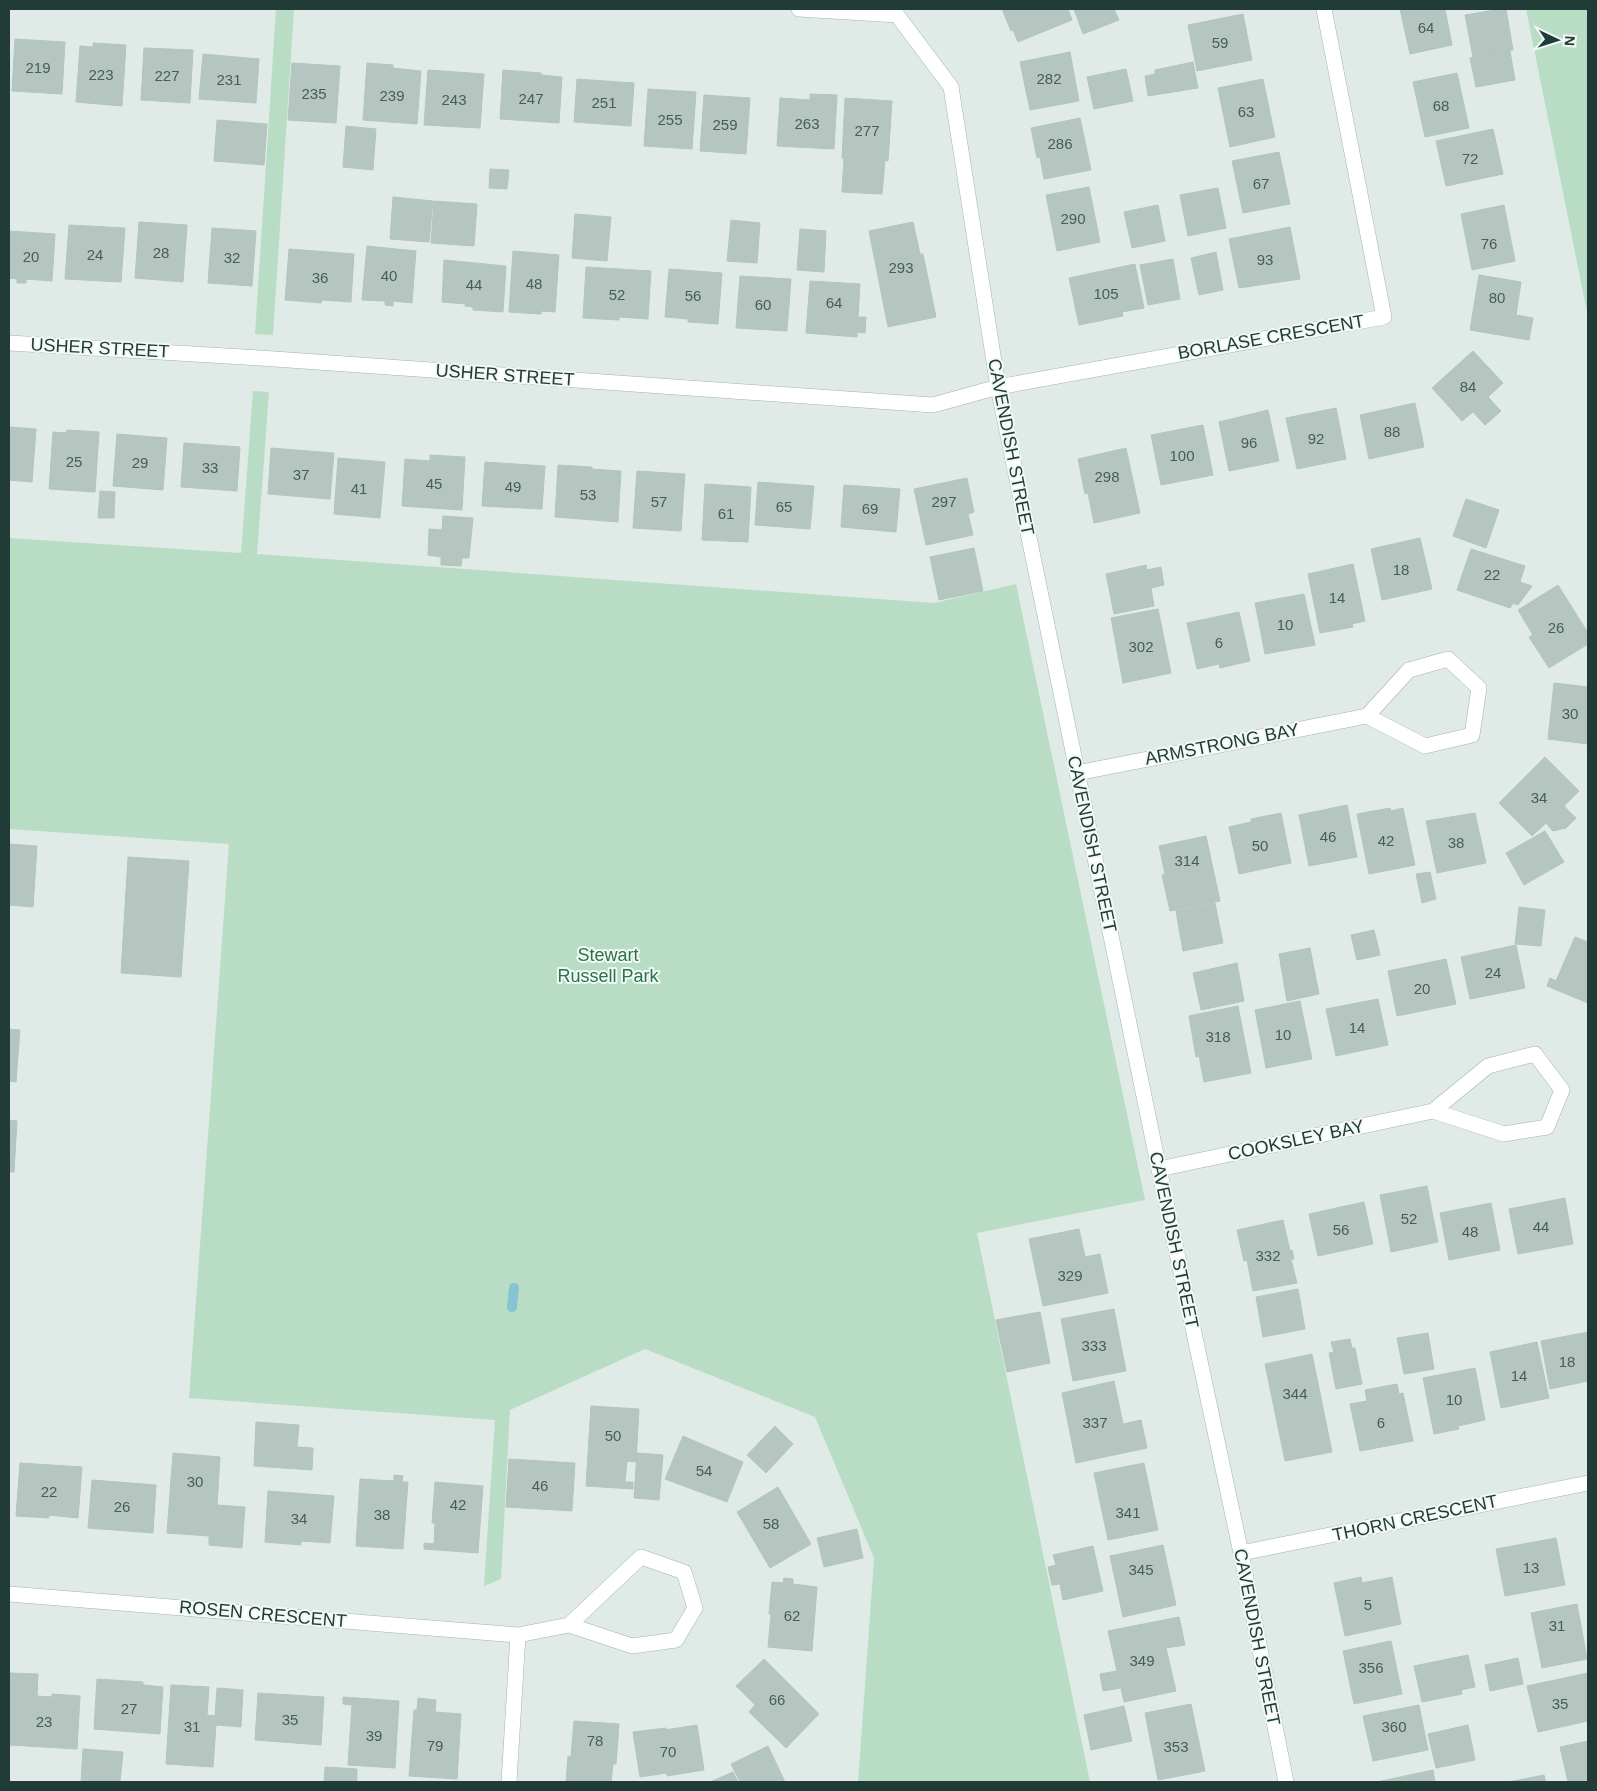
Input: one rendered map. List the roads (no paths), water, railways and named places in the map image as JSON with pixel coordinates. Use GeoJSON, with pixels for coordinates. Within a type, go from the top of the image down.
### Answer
{"type":"FeatureCollection","features":[{"type":"Feature","properties":{"kind":"street","name":"CAVENDISH STREET"},"geometry":{"type":"LineString","coordinates":[[799,9],[897,15],[951,87],[998,387],[1159,1170],[1241,1553],[1286,1782]]}},
{"type":"Feature","properties":{"kind":"street","name":"BORLASE CRESCENT"},"geometry":{"type":"LineString","coordinates":[[998,387],[1384,316],[1324,9]]}},
{"type":"Feature","properties":{"kind":"street","name":"USHER STREET"},"geometry":{"type":"LineString","coordinates":[[9,343],[260,358],[933,405],[998,387]]}},
{"type":"Feature","properties":{"kind":"street"},"geometry":{"type":"LineString","coordinates":[[1448,659],[1479,688],[1472,735],[1424,746],[1367,716],[1409,670],[1448,659]]}},
{"type":"Feature","properties":{"kind":"street","name":"ARMSTRONG BAY"},"geometry":{"type":"LineString","coordinates":[[1077,772],[1367,716]]}},
{"type":"Feature","properties":{"kind":"street","name":"COOKSLEY BAY"},"geometry":{"type":"LineString","coordinates":[[1159,1170],[1434,1111],[1488,1066],[1535,1054],[1562,1090],[1547,1127],[1504,1134],[1434,1111]]}},
{"type":"Feature","properties":{"kind":"street","name":"THORN CRESCENT"},"geometry":{"type":"LineString","coordinates":[[1241,1553],[1588,1483]]}},
{"type":"Feature","properties":{"kind":"street","name":"ROSEN CRESCENT"},"geometry":{"type":"LineString","coordinates":[[9,1594],[518,1634],[569,1625],[632,1646],[676,1640],[695,1608],[684,1572],[641,1557],[569,1625]]}},
{"type":"Feature","properties":{"kind":"street"},"geometry":{"type":"LineString","coordinates":[[509,1782],[518,1634]]}},
{"type":"Feature","properties":{"kind":"waterway"},"geometry":{"type":"LineString","coordinates":[[512,1307],[514,1288]]}},
{"type":"Feature","properties":{"kind":"park label","name":"Stewart Russell Park"},"geometry":{"type":"Point","coordinates":[608,965]}}]}
